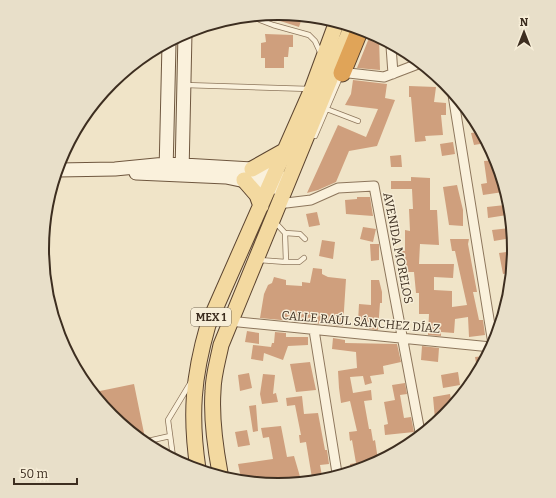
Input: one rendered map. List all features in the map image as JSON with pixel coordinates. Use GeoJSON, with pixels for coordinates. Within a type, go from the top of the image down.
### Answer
{"type":"FeatureCollection","features":[{"type":"Feature","properties":{"kind":"highway"},"geometry":{"type":"LineString","coordinates":[[337,72],[357,34]]}},
{"type":"Feature","properties":{"kind":"main road","name":"MEX 1"},"geometry":{"type":"LineString","coordinates":[[280,200],[284,151],[312,89],[335,27]]}},
{"type":"Feature","properties":{"kind":"main road","name":"MEX 1"},"geometry":{"type":"LineString","coordinates":[[219,470],[214,439],[213,390],[221,346],[233,322],[280,200],[323,107],[337,72],[350,31]]}},
{"type":"Feature","properties":{"kind":"main road"},"geometry":{"type":"LineString","coordinates":[[183,170],[185,40]]}},
{"type":"Feature","properties":{"kind":"main road"},"geometry":{"type":"LineString","coordinates":[[166,169],[169,48]]}},
{"type":"Feature","properties":{"kind":"main road"},"geometry":{"type":"LineString","coordinates":[[248,175],[284,151]]}},
{"type":"Feature","properties":{"kind":"main road"},"geometry":{"type":"LineString","coordinates":[[63,170],[166,169],[248,175],[280,200]]}},
{"type":"Feature","properties":{"kind":"main road"},"geometry":{"type":"LineString","coordinates":[[248,175],[260,206]]}},
{"type":"Feature","properties":{"kind":"main road","name":"MEX 1"},"geometry":{"type":"LineString","coordinates":[[198,464],[193,413],[196,375],[208,325],[260,206],[280,200]]}},
{"type":"Feature","properties":{"kind":"street"},"geometry":{"type":"LineString","coordinates":[[391,51],[393,74]]}},
{"type":"Feature","properties":{"kind":"street"},"geometry":{"type":"LineString","coordinates":[[337,72],[377,77],[393,74],[415,65]]}},
{"type":"Feature","properties":{"kind":"street"},"geometry":{"type":"LineString","coordinates":[[454,103],[491,333]]}},
{"type":"Feature","properties":{"kind":"street","name":"AVENIDA MORELOS"},"geometry":{"type":"LineString","coordinates":[[280,200],[318,198],[338,188],[374,186],[419,429]]}},
{"type":"Feature","properties":{"kind":"street","name":"CALLE RAÚL SÁNCHEZ DÍAZ"},"geometry":{"type":"LineString","coordinates":[[233,322],[485,346]]}},
{"type":"Feature","properties":{"kind":"street"},"geometry":{"type":"LineString","coordinates":[[314,330],[337,470]]}},
{"type":"Feature","properties":{"kind":"lane"},"geometry":{"type":"LineString","coordinates":[[261,20],[272,25],[309,35],[315,41],[323,58]]}},
{"type":"Feature","properties":{"kind":"lane"},"geometry":{"type":"LineString","coordinates":[[183,85],[312,89]]}},
{"type":"Feature","properties":{"kind":"lane"},"geometry":{"type":"LineString","coordinates":[[314,138],[323,107],[358,121]]}},
{"type":"Feature","properties":{"kind":"lane"},"geometry":{"type":"LineString","coordinates":[[280,200],[285,233],[286,262]]}},
{"type":"Feature","properties":{"kind":"lane"},"geometry":{"type":"LineString","coordinates":[[285,233],[300,234],[305,239]]}},
{"type":"Feature","properties":{"kind":"lane"},"geometry":{"type":"LineString","coordinates":[[258,260],[299,262],[304,258]]}},
{"type":"Feature","properties":{"kind":"lane"},"geometry":{"type":"LineString","coordinates":[[172,452],[168,420],[170,414],[196,375]]}},
{"type":"Feature","properties":{"kind":"lane"},"geometry":{"type":"LineString","coordinates":[[152,440],[170,436]]}},
{"type":"Feature","properties":{"kind":"building"},"geometry":{"type":"Polygon","coordinates":[[[277,20],[301,21],[299,27],[277,20]]]}},
{"type":"Feature","properties":{"kind":"building"},"geometry":{"type":"Polygon","coordinates":[[[265,34],[293,35],[293,47],[289,47],[288,57],[284,57],[284,68],[265,68],[265,58],[261,58],[261,43],[266,42],[265,34]]]}},
{"type":"Feature","properties":{"kind":"building"},"geometry":{"type":"Polygon","coordinates":[[[369,39],[379,44],[380,70],[357,68],[369,39]]]}},
{"type":"Feature","properties":{"kind":"building"},"geometry":{"type":"Polygon","coordinates":[[[353,80],[387,84],[385,98],[395,100],[377,146],[349,151],[336,182],[307,193],[338,125],[366,137],[378,109],[345,105],[351,94],[353,80]]]}},
{"type":"Feature","properties":{"kind":"building"},"geometry":{"type":"Polygon","coordinates":[[[409,86],[436,87],[434,102],[446,103],[446,115],[441,115],[443,135],[425,136],[426,141],[415,142],[409,86]]]}},
{"type":"Feature","properties":{"kind":"building"},"geometry":{"type":"Polygon","coordinates":[[[475,132],[481,144],[474,145],[471,133],[475,132]]]}},
{"type":"Feature","properties":{"kind":"building"},"geometry":{"type":"Polygon","coordinates":[[[453,142],[455,154],[442,156],[440,144],[453,142]]]}},
{"type":"Feature","properties":{"kind":"building"},"geometry":{"type":"Polygon","coordinates":[[[401,155],[402,167],[391,167],[390,156],[401,155]]]}},
{"type":"Feature","properties":{"kind":"building"},"geometry":{"type":"Polygon","coordinates":[[[484,161],[490,161],[500,192],[483,195],[481,184],[487,183],[484,161]]]}},
{"type":"Feature","properties":{"kind":"building"},"geometry":{"type":"Polygon","coordinates":[[[411,177],[430,178],[430,210],[437,210],[439,245],[420,244],[419,264],[454,264],[453,278],[434,277],[434,290],[452,291],[452,307],[467,305],[455,251],[452,251],[450,239],[469,239],[468,244],[477,292],[473,292],[479,320],[483,320],[485,335],[469,337],[468,317],[455,319],[454,333],[441,332],[441,336],[428,335],[429,314],[419,314],[419,293],[416,293],[414,272],[407,272],[401,250],[405,251],[405,230],[410,231],[409,209],[413,209],[412,189],[391,189],[391,181],[411,181],[411,177]]]}},
{"type":"Feature","properties":{"kind":"building"},"geometry":{"type":"Polygon","coordinates":[[[457,185],[463,210],[463,226],[449,225],[443,187],[457,185]]]}},
{"type":"Feature","properties":{"kind":"building"},"geometry":{"type":"Polygon","coordinates":[[[357,197],[370,197],[373,216],[346,214],[345,200],[357,199],[357,197]]]}},
{"type":"Feature","properties":{"kind":"building"},"geometry":{"type":"Polygon","coordinates":[[[503,205],[505,215],[488,218],[487,207],[503,205]]]}},
{"type":"Feature","properties":{"kind":"building"},"geometry":{"type":"Polygon","coordinates":[[[317,212],[320,225],[309,227],[306,214],[317,212]]]}},
{"type":"Feature","properties":{"kind":"building"},"geometry":{"type":"Polygon","coordinates":[[[363,227],[376,229],[373,242],[360,239],[363,227]]]}},
{"type":"Feature","properties":{"kind":"building"},"geometry":{"type":"Polygon","coordinates":[[[506,228],[507,239],[494,241],[492,230],[506,228]]]}},
{"type":"Feature","properties":{"kind":"building"},"geometry":{"type":"Polygon","coordinates":[[[322,240],[335,242],[333,259],[319,256],[322,240]]]}},
{"type":"Feature","properties":{"kind":"building"},"geometry":{"type":"Polygon","coordinates":[[[370,244],[379,244],[379,260],[371,261],[370,244]]]}},
{"type":"Feature","properties":{"kind":"building"},"geometry":{"type":"Polygon","coordinates":[[[507,252],[506,274],[503,274],[499,253],[507,252]]]}},
{"type":"Feature","properties":{"kind":"building"},"geometry":{"type":"Polygon","coordinates":[[[313,268],[322,269],[322,274],[328,277],[346,279],[343,326],[260,318],[264,294],[268,285],[272,283],[274,277],[286,280],[286,285],[302,286],[302,282],[310,283],[313,268]]]}},
{"type":"Feature","properties":{"kind":"building"},"geometry":{"type":"Polygon","coordinates":[[[371,280],[379,280],[382,292],[378,330],[369,329],[370,322],[358,322],[359,304],[371,305],[371,280]]]}},
{"type":"Feature","properties":{"kind":"building"},"geometry":{"type":"Polygon","coordinates":[[[247,331],[259,333],[259,344],[245,342],[247,331]]]}},
{"type":"Feature","properties":{"kind":"building"},"geometry":{"type":"Polygon","coordinates":[[[275,332],[286,333],[286,337],[308,337],[308,345],[288,346],[283,360],[264,353],[263,361],[251,359],[253,345],[271,347],[272,343],[274,343],[275,332]]]}},
{"type":"Feature","properties":{"kind":"building"},"geometry":{"type":"Polygon","coordinates":[[[333,338],[345,340],[345,343],[397,344],[401,362],[383,366],[384,374],[370,376],[372,383],[365,385],[363,376],[350,377],[353,393],[371,390],[372,400],[364,401],[369,429],[371,429],[373,441],[375,440],[377,455],[350,466],[350,464],[356,463],[349,432],[357,431],[350,401],[341,403],[338,371],[357,368],[356,352],[332,349],[333,338]]]}},
{"type":"Feature","properties":{"kind":"building"},"geometry":{"type":"Polygon","coordinates":[[[422,346],[439,348],[438,362],[421,360],[422,346]]]}},
{"type":"Feature","properties":{"kind":"building"},"geometry":{"type":"Polygon","coordinates":[[[475,357],[480,357],[476,364],[475,357]]]}},
{"type":"Feature","properties":{"kind":"building"},"geometry":{"type":"Polygon","coordinates":[[[310,362],[316,390],[296,392],[290,364],[310,362]]]}},
{"type":"Feature","properties":{"kind":"building"},"geometry":{"type":"Polygon","coordinates":[[[458,372],[460,385],[443,388],[441,375],[458,372]]]}},
{"type":"Feature","properties":{"kind":"building"},"geometry":{"type":"Polygon","coordinates":[[[249,373],[252,388],[240,391],[238,375],[249,373]]]}},
{"type":"Feature","properties":{"kind":"building"},"geometry":{"type":"Polygon","coordinates":[[[263,374],[275,375],[273,394],[276,393],[278,402],[262,404],[260,394],[263,374]]]}},
{"type":"Feature","properties":{"kind":"building"},"geometry":{"type":"Polygon","coordinates":[[[405,383],[407,394],[400,395],[404,418],[411,417],[414,432],[385,435],[384,425],[388,424],[384,402],[395,400],[392,385],[405,383]]]}},
{"type":"Feature","properties":{"kind":"building"},"geometry":{"type":"Polygon","coordinates":[[[134,384],[144,434],[116,411],[99,391],[134,384]]]}},
{"type":"Feature","properties":{"kind":"building"},"geometry":{"type":"Polygon","coordinates":[[[450,394],[451,399],[435,416],[433,397],[450,394]]]}},
{"type":"Feature","properties":{"kind":"building"},"geometry":{"type":"Polygon","coordinates":[[[302,396],[304,414],[318,413],[329,464],[320,465],[322,474],[312,476],[306,442],[300,443],[299,435],[301,435],[295,405],[287,406],[286,398],[302,396]]]}},
{"type":"Feature","properties":{"kind":"building"},"geometry":{"type":"Polygon","coordinates":[[[256,405],[258,431],[253,432],[249,406],[256,405]]]}},
{"type":"Feature","properties":{"kind":"building"},"geometry":{"type":"Polygon","coordinates":[[[281,426],[287,457],[294,456],[300,477],[263,478],[240,475],[238,464],[273,459],[269,437],[263,438],[261,428],[281,426]]]}},
{"type":"Feature","properties":{"kind":"building"},"geometry":{"type":"Polygon","coordinates":[[[247,430],[250,445],[238,447],[235,432],[247,430]]]}}]}
